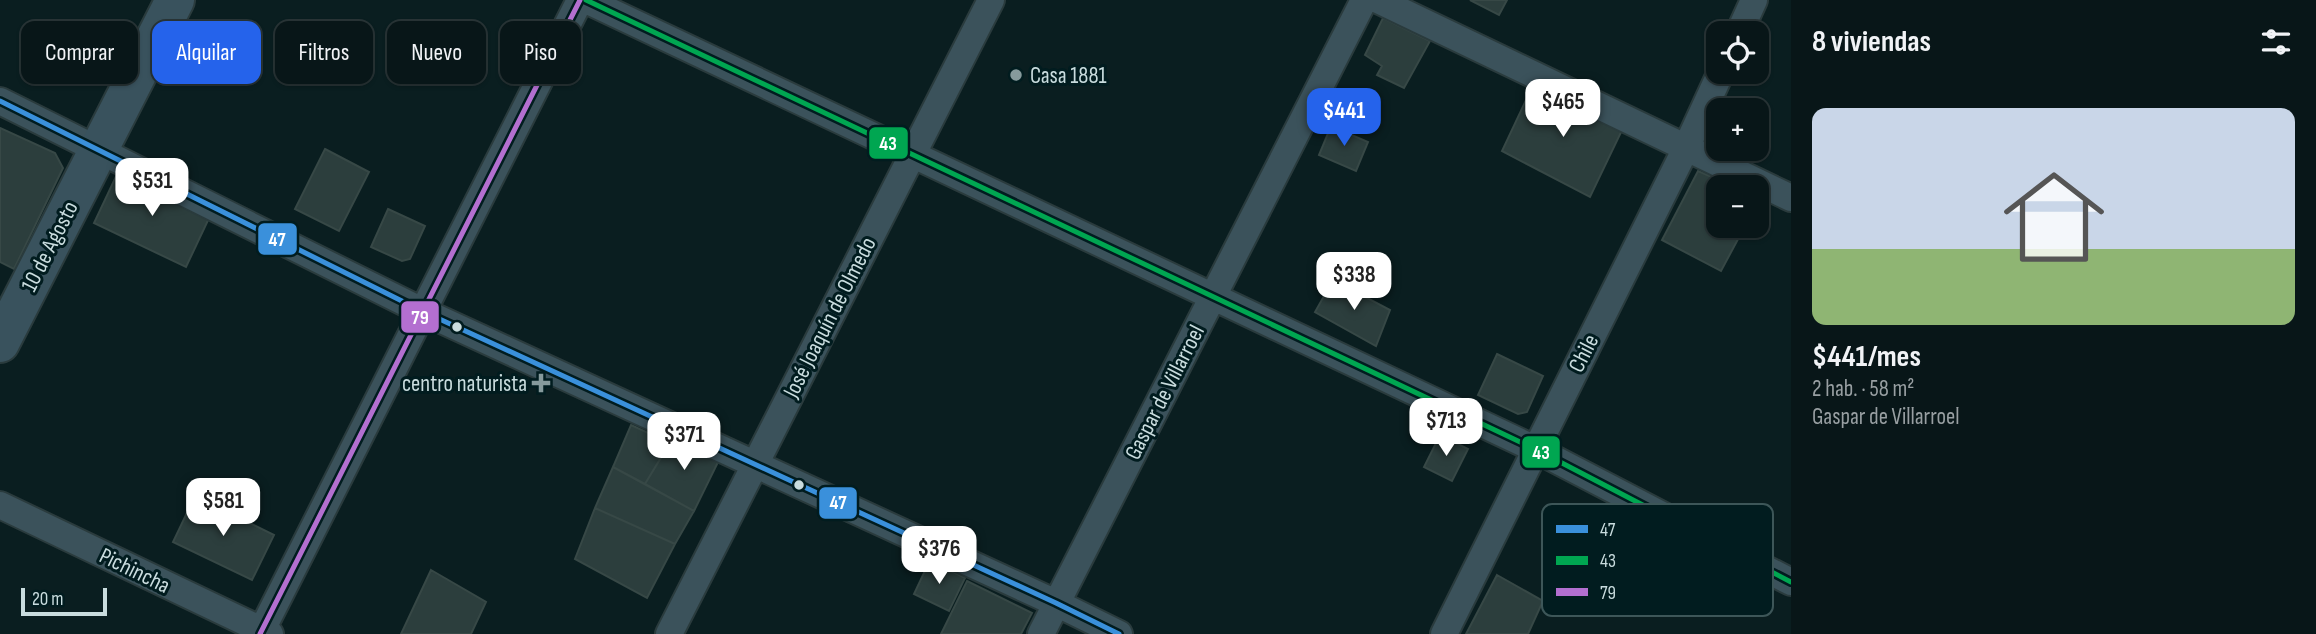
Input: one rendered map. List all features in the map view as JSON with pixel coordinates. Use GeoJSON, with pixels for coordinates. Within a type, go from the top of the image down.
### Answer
{"type":"FeatureCollection","features":[{"type":"Feature","properties":{"kind":"main road","name":"10 de Agosto"},"geometry":{"type":"LineString","coordinates":[[0,343],[175,0]]}},
{"type":"Feature","properties":{"kind":"street"},"geometry":{"type":"LineString","coordinates":[[264,633],[422,311],[580,0]]}},
{"type":"Feature","properties":{"kind":"street"},"geometry":{"type":"LineString","coordinates":[[586,0],[1535,449],[1641,504]]}},
{"type":"Feature","properties":{"kind":"street","name":"José Joaquín de Olmedo"},"geometry":{"type":"LineString","coordinates":[[669,634],[991,0]]}},
{"type":"Feature","properties":{"kind":"street","name":"Gaspar de Villarroel"},"geometry":{"type":"LineString","coordinates":[[1041,634],[1364,0]]}},
{"type":"Feature","properties":{"kind":"street"},"geometry":{"type":"LineString","coordinates":[[1378,0],[1791,198]]}},
{"type":"Feature","properties":{"kind":"street"},"geometry":{"type":"LineString","coordinates":[[1744,21],[1754,0]]}},
{"type":"Feature","properties":{"kind":"street","name":"Chile"},"geometry":{"type":"LineString","coordinates":[[1444,634],[1715,84]]}},
{"type":"Feature","properties":{"kind":"street"},"geometry":{"type":"LineString","coordinates":[[0,101],[422,311],[1119,634]]}},
{"type":"Feature","properties":{"kind":"street","name":"Pichincha"},"geometry":{"type":"LineString","coordinates":[[0,505],[264,633]]}},
{"type":"Feature","properties":{"kind":"street"},"geometry":{"type":"LineString","coordinates":[[1773,573],[1791,582]]}},
{"type":"Feature","properties":{"kind":"building"},"geometry":{"type":"Polygon","coordinates":[[[1470,0],[1507,0],[1499,15],[1470,0]]]}},
{"type":"Feature","properties":{"kind":"building"},"geometry":{"type":"Polygon","coordinates":[[[1383,18],[1430,41],[1404,88],[1377,75],[1382,66],[1365,55],[1383,18]]]}},
{"type":"Feature","properties":{"kind":"building"},"geometry":{"type":"Polygon","coordinates":[[[1534,83],[1624,126],[1590,197],[1502,151],[1534,83]]]}},
{"type":"Feature","properties":{"kind":"building"},"geometry":{"type":"Polygon","coordinates":[[[1331,126],[1368,142],[1356,171],[1319,155],[1331,126]]]}},
{"type":"Feature","properties":{"kind":"building"},"geometry":{"type":"Polygon","coordinates":[[[0,128],[55,153],[63,168],[14,269],[0,262],[0,128]]]}},
{"type":"Feature","properties":{"kind":"building"},"geometry":{"type":"Polygon","coordinates":[[[325,149],[369,172],[339,231],[295,209],[325,149]]]}},
{"type":"Feature","properties":{"kind":"building"},"geometry":{"type":"Polygon","coordinates":[[[119,170],[211,214],[186,267],[94,223],[119,170]]]}},
{"type":"Feature","properties":{"kind":"building"},"geometry":{"type":"Polygon","coordinates":[[[1698,171],[1707,175],[1706,238],[1739,238],[1721,271],[1662,240],[1698,171]]]}},
{"type":"Feature","properties":{"kind":"building"},"geometry":{"type":"Polygon","coordinates":[[[388,209],[425,226],[410,259],[402,261],[371,247],[388,209]]]}},
{"type":"Feature","properties":{"kind":"building"},"geometry":{"type":"Polygon","coordinates":[[[1333,280],[1390,310],[1376,346],[1315,312],[1333,280]]]}},
{"type":"Feature","properties":{"kind":"building"},"geometry":{"type":"Polygon","coordinates":[[[1497,354],[1543,376],[1527,412],[1518,414],[1478,395],[1497,354]]]}},
{"type":"Feature","properties":{"kind":"building"},"geometry":{"type":"Polygon","coordinates":[[[631,425],[670,443],[645,484],[613,467],[631,425]]]}},
{"type":"Feature","properties":{"kind":"building"},"geometry":{"type":"Polygon","coordinates":[[[1440,435],[1468,449],[1452,481],[1424,467],[1440,435]]]}},
{"type":"Feature","properties":{"kind":"building"},"geometry":{"type":"Polygon","coordinates":[[[674,436],[721,456],[694,511],[645,484],[674,436]]]}},
{"type":"Feature","properties":{"kind":"building"},"geometry":{"type":"Polygon","coordinates":[[[613,467],[694,511],[675,544],[595,508],[613,467]]]}},
{"type":"Feature","properties":{"kind":"building"},"geometry":{"type":"Polygon","coordinates":[[[195,496],[274,535],[252,580],[173,542],[195,496]]]}},
{"type":"Feature","properties":{"kind":"building"},"geometry":{"type":"Polygon","coordinates":[[[595,508],[675,544],[647,598],[575,559],[595,508]]]}},
{"type":"Feature","properties":{"kind":"building"},"geometry":{"type":"Polygon","coordinates":[[[930,560],[965,578],[949,611],[914,594],[930,560]]]}},
{"type":"Feature","properties":{"kind":"building"},"geometry":{"type":"Polygon","coordinates":[[[431,570],[486,602],[471,634],[401,634],[431,570]]]}},
{"type":"Feature","properties":{"kind":"building"},"geometry":{"type":"Polygon","coordinates":[[[1497,575],[1542,600],[1528,634],[1466,634],[1497,575]]]}},
{"type":"Feature","properties":{"kind":"building"},"geometry":{"type":"Polygon","coordinates":[[[967,581],[1032,613],[1021,634],[941,634],[967,581]]]}},
{"type":"Feature","properties":{"kind":"transit line","name":"79"},"geometry":{"type":"LineString","coordinates":[[260,634],[580,0]]}},
{"type":"Feature","properties":{"kind":"transit line","name":"43"},"geometry":{"type":"LineString","coordinates":[[586,0],[1535,449],[1641,504]]}},
{"type":"Feature","properties":{"kind":"transit line","name":"47"},"geometry":{"type":"LineString","coordinates":[[0,101],[422,311],[1119,634]]}},
{"type":"Feature","properties":{"kind":"transit line","name":"43"},"geometry":{"type":"LineString","coordinates":[[1773,573],[1791,582]]}},
{"type":"Feature","properties":{"kind":"place","name":"Casa 1881"},"geometry":{"type":"Point","coordinates":[1016,75]}},
{"type":"Feature","properties":{"kind":"place","name":"centro naturista"},"geometry":{"type":"Point","coordinates":[541,383]}}]}
